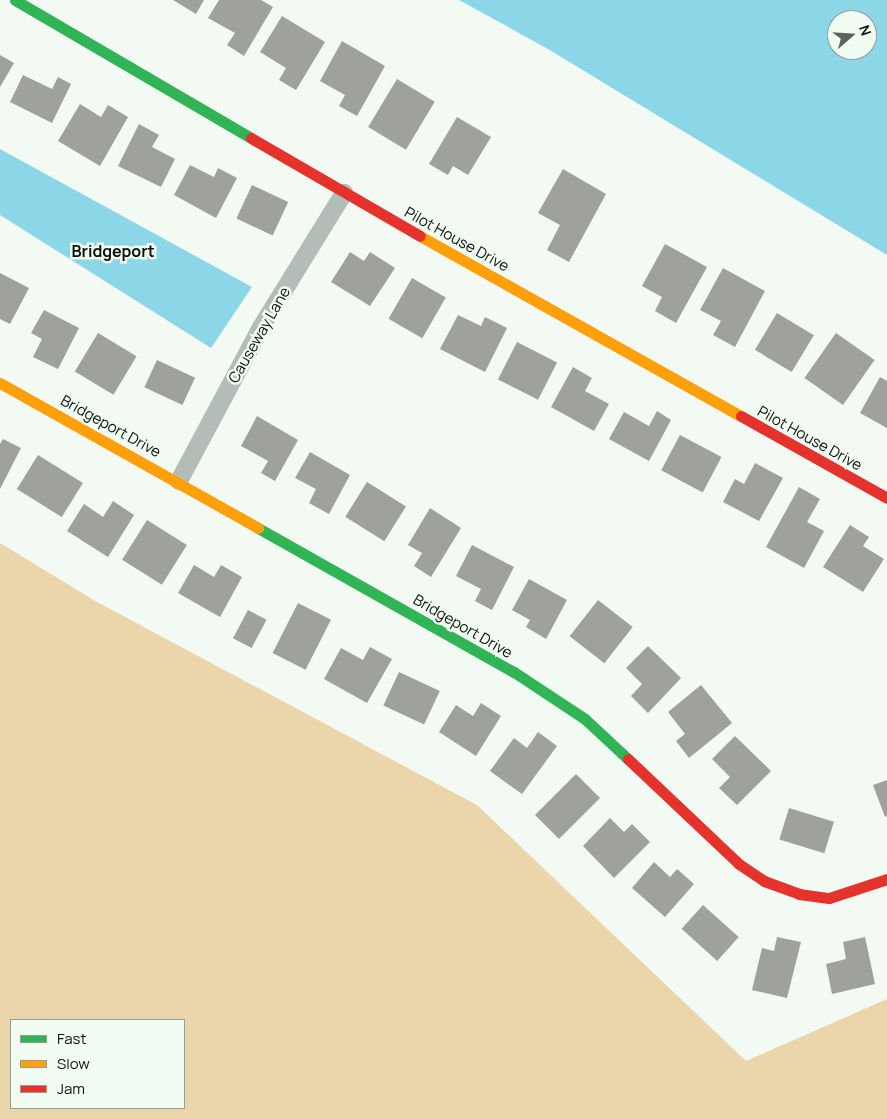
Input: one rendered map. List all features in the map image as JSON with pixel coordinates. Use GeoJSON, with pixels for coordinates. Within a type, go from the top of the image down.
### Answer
{"type":"FeatureCollection","features":[{"type":"Feature","properties":{"kind":"street","name":"Pilot House Drive"},"geometry":{"type":"LineString","coordinates":[[15,0],[344,193],[887,498]]}},
{"type":"Feature","properties":{"kind":"street","name":"Causeway Lane"},"geometry":{"type":"LineString","coordinates":[[179,481],[260,330],[344,193]]}},
{"type":"Feature","properties":{"kind":"street","name":"Bridgeport Drive"},"geometry":{"type":"LineString","coordinates":[[0,383],[179,481],[514,672],[585,719],[739,864],[764,881],[799,894],[828,898],[887,879]]}},
{"type":"Feature","properties":{"kind":"shaded area"},"geometry":{"type":"Polygon","coordinates":[[[0,543],[97,602],[477,805],[746,1061],[887,999],[887,1119],[0,1119],[0,543]]]}},
{"type":"Feature","properties":{"kind":"water"},"geometry":{"type":"Polygon","coordinates":[[[459,0],[887,0],[887,255],[548,49],[459,0]]]}},
{"type":"Feature","properties":{"kind":"water"},"geometry":{"type":"Polygon","coordinates":[[[0,149],[252,287],[211,348],[0,215],[0,149]]]}},
{"type":"Feature","properties":{"kind":"building"},"geometry":{"type":"Polygon","coordinates":[[[173,0],[204,0],[196,14],[173,0]]]}},
{"type":"Feature","properties":{"kind":"building"},"geometry":{"type":"Polygon","coordinates":[[[219,0],[261,0],[273,7],[244,56],[227,45],[235,33],[208,18],[219,0]]]}},
{"type":"Feature","properties":{"kind":"building"},"geometry":{"type":"Polygon","coordinates":[[[282,16],[325,42],[296,90],[279,80],[286,68],[260,52],[282,16]]]}},
{"type":"Feature","properties":{"kind":"building"},"geometry":{"type":"Polygon","coordinates":[[[342,41],[385,66],[357,116],[339,106],[345,95],[320,81],[342,41]]]}},
{"type":"Feature","properties":{"kind":"building"},"geometry":{"type":"Polygon","coordinates":[[[0,55],[14,63],[0,87],[0,55]]]}},
{"type":"Feature","properties":{"kind":"building"},"geometry":{"type":"Polygon","coordinates":[[[23,75],[52,89],[58,77],[71,84],[52,123],[10,102],[23,75]]]}},
{"type":"Feature","properties":{"kind":"building"},"geometry":{"type":"Polygon","coordinates":[[[397,79],[435,102],[406,150],[368,127],[397,79]]]}},
{"type":"Feature","properties":{"kind":"building"},"geometry":{"type":"Polygon","coordinates":[[[80,104],[101,117],[108,105],[128,117],[100,166],[58,141],[80,104]]]}},
{"type":"Feature","properties":{"kind":"building"},"geometry":{"type":"Polygon","coordinates":[[[457,117],[491,137],[468,175],[453,166],[448,175],[429,164],[457,117]]]}},
{"type":"Feature","properties":{"kind":"building"},"geometry":{"type":"Polygon","coordinates":[[[139,124],[159,135],[152,147],[175,159],[161,187],[118,166],[139,124]]]}},
{"type":"Feature","properties":{"kind":"building"},"geometry":{"type":"Polygon","coordinates":[[[190,165],[214,177],[218,168],[237,178],[216,218],[174,195],[190,165]]]}},
{"type":"Feature","properties":{"kind":"building"},"geometry":{"type":"Polygon","coordinates":[[[563,169],[606,194],[569,262],[547,250],[560,225],[538,213],[563,169]]]}},
{"type":"Feature","properties":{"kind":"building"},"geometry":{"type":"Polygon","coordinates":[[[252,185],[288,202],[273,235],[236,219],[252,185]]]}},
{"type":"Feature","properties":{"kind":"building"},"geometry":{"type":"Polygon","coordinates":[[[665,244],[707,267],[676,323],[655,311],[662,297],[642,286],[665,244]]]}},
{"type":"Feature","properties":{"kind":"building"},"geometry":{"type":"Polygon","coordinates":[[[350,252],[364,261],[370,252],[395,268],[370,306],[331,282],[350,252]]]}},
{"type":"Feature","properties":{"kind":"building"},"geometry":{"type":"Polygon","coordinates":[[[723,268],[765,291],[735,347],[713,335],[721,321],[700,310],[723,268]]]}},
{"type":"Feature","properties":{"kind":"building"},"geometry":{"type":"Polygon","coordinates":[[[0,273],[29,288],[10,324],[0,319],[0,273]]]}},
{"type":"Feature","properties":{"kind":"building"},"geometry":{"type":"Polygon","coordinates":[[[412,278],[446,298],[422,338],[388,319],[412,278]]]}},
{"type":"Feature","properties":{"kind":"building"},"geometry":{"type":"Polygon","coordinates":[[[44,310],[79,328],[58,369],[33,357],[42,339],[31,333],[44,310]]]}},
{"type":"Feature","properties":{"kind":"building"},"geometry":{"type":"Polygon","coordinates":[[[777,313],[814,335],[792,372],[755,350],[777,313]]]}},
{"type":"Feature","properties":{"kind":"building"},"geometry":{"type":"Polygon","coordinates":[[[458,315],[481,326],[485,317],[507,328],[485,372],[440,349],[458,315]]]}},
{"type":"Feature","properties":{"kind":"building"},"geometry":{"type":"Polygon","coordinates":[[[98,333],[137,356],[113,395],[75,372],[98,333]]]}},
{"type":"Feature","properties":{"kind":"building"},"geometry":{"type":"Polygon","coordinates":[[[836,333],[875,360],[843,405],[804,378],[836,333]]]}},
{"type":"Feature","properties":{"kind":"building"},"geometry":{"type":"Polygon","coordinates":[[[517,342],[557,362],[538,400],[498,379],[517,342]]]}},
{"type":"Feature","properties":{"kind":"building"},"geometry":{"type":"Polygon","coordinates":[[[157,360],[195,378],[182,405],[144,387],[157,360]]]}},
{"type":"Feature","properties":{"kind":"building"},"geometry":{"type":"Polygon","coordinates":[[[573,367],[592,378],[585,391],[609,404],[594,431],[551,407],[573,367]]]}},
{"type":"Feature","properties":{"kind":"building"},"geometry":{"type":"Polygon","coordinates":[[[880,377],[887,381],[887,428],[860,413],[880,377]]]}},
{"type":"Feature","properties":{"kind":"building"},"geometry":{"type":"Polygon","coordinates":[[[657,411],[671,420],[649,461],[609,439],[624,412],[649,426],[657,411]]]}},
{"type":"Feature","properties":{"kind":"building"},"geometry":{"type":"Polygon","coordinates":[[[257,416],[298,440],[275,481],[261,473],[268,461],[241,446],[257,416]]]}},
{"type":"Feature","properties":{"kind":"building"},"geometry":{"type":"Polygon","coordinates":[[[680,435],[721,457],[703,492],[661,470],[680,435]]]}},
{"type":"Feature","properties":{"kind":"building"},"geometry":{"type":"Polygon","coordinates":[[[3,439],[21,448],[0,489],[0,444],[3,439]]]}},
{"type":"Feature","properties":{"kind":"building"},"geometry":{"type":"Polygon","coordinates":[[[310,452],[350,475],[329,514],[309,503],[316,489],[295,478],[310,452]]]}},
{"type":"Feature","properties":{"kind":"building"},"geometry":{"type":"Polygon","coordinates":[[[38,455],[83,483],[62,517],[17,489],[38,455]]]}},
{"type":"Feature","properties":{"kind":"building"},"geometry":{"type":"Polygon","coordinates":[[[755,463],[783,478],[759,521],[723,502],[735,479],[744,484],[755,463]]]}},
{"type":"Feature","properties":{"kind":"building"},"geometry":{"type":"Polygon","coordinates":[[[367,482],[406,506],[384,541],[345,517],[367,482]]]}},
{"type":"Feature","properties":{"kind":"building"},"geometry":{"type":"Polygon","coordinates":[[[799,487],[820,499],[807,522],[824,531],[804,568],[766,547],[799,487]]]}},
{"type":"Feature","properties":{"kind":"building"},"geometry":{"type":"Polygon","coordinates":[[[113,501],[134,515],[108,557],[67,531],[84,504],[103,517],[113,501]]]}},
{"type":"Feature","properties":{"kind":"building"},"geometry":{"type":"Polygon","coordinates":[[[430,508],[461,528],[431,577],[414,566],[422,553],[408,545],[430,508]]]}},
{"type":"Feature","properties":{"kind":"building"},"geometry":{"type":"Polygon","coordinates":[[[147,520],[187,545],[162,585],[122,560],[147,520]]]}},
{"type":"Feature","properties":{"kind":"building"},"geometry":{"type":"Polygon","coordinates":[[[850,525],[869,537],[863,546],[884,559],[863,592],[823,567],[850,525]]]}},
{"type":"Feature","properties":{"kind":"building"},"geometry":{"type":"Polygon","coordinates":[[[472,545],[514,567],[492,610],[475,601],[481,589],[456,576],[472,545]]]}},
{"type":"Feature","properties":{"kind":"building"},"geometry":{"type":"Polygon","coordinates":[[[194,565],[214,577],[221,565],[242,577],[220,617],[178,593],[194,565]]]}},
{"type":"Feature","properties":{"kind":"building"},"geometry":{"type":"Polygon","coordinates":[[[529,579],[567,600],[546,639],[526,627],[530,620],[512,610],[529,579]]]}},
{"type":"Feature","properties":{"kind":"building"},"geometry":{"type":"Polygon","coordinates":[[[598,600],[633,627],[604,663],[570,636],[598,600]]]}},
{"type":"Feature","properties":{"kind":"building"},"geometry":{"type":"Polygon","coordinates":[[[298,603],[331,620],[306,670],[273,653],[298,603]]]}},
{"type":"Feature","properties":{"kind":"building"},"geometry":{"type":"Polygon","coordinates":[[[248,610],[267,620],[252,648],[233,638],[248,610]]]}},
{"type":"Feature","properties":{"kind":"building"},"geometry":{"type":"Polygon","coordinates":[[[648,646],[681,678],[648,713],[631,696],[642,684],[626,668],[648,646]]]}},
{"type":"Feature","properties":{"kind":"building"},"geometry":{"type":"Polygon","coordinates":[[[370,647],[392,659],[367,703],[324,679],[341,648],[363,660],[370,647]]]}},
{"type":"Feature","properties":{"kind":"building"},"geometry":{"type":"Polygon","coordinates":[[[399,672],[440,691],[424,725],[383,706],[399,672]]]}},
{"type":"Feature","properties":{"kind":"building"},"geometry":{"type":"Polygon","coordinates":[[[701,685],[732,723],[689,758],[676,741],[685,734],[668,712],[701,685]]]}},
{"type":"Feature","properties":{"kind":"building"},"geometry":{"type":"Polygon","coordinates":[[[481,703],[501,716],[476,756],[439,732],[456,705],[473,716],[481,703]]]}},
{"type":"Feature","properties":{"kind":"building"},"geometry":{"type":"Polygon","coordinates":[[[538,732],[557,746],[522,794],[490,771],[514,738],[527,748],[538,732]]]}},
{"type":"Feature","properties":{"kind":"building"},"geometry":{"type":"Polygon","coordinates":[[[735,736],[771,771],[737,805],[719,788],[730,777],[712,759],[735,736]]]}},
{"type":"Feature","properties":{"kind":"building"},"geometry":{"type":"Polygon","coordinates":[[[576,774],[600,798],[559,839],[535,815],[576,774]]]}},
{"type":"Feature","properties":{"kind":"building"},"geometry":{"type":"Polygon","coordinates":[[[887,780],[887,816],[885,817],[873,785],[887,780]]]}},
{"type":"Feature","properties":{"kind":"building"},"geometry":{"type":"Polygon","coordinates":[[[789,808],[834,822],[824,853],[779,840],[789,808]]]}},
{"type":"Feature","properties":{"kind":"building"},"geometry":{"type":"Polygon","coordinates":[[[610,818],[624,832],[632,824],[650,842],[614,878],[583,846],[610,818]]]}},
{"type":"Feature","properties":{"kind":"building"},"geometry":{"type":"Polygon","coordinates":[[[654,862],[670,877],[677,869],[694,884],[665,917],[632,888],[654,862]]]}},
{"type":"Feature","properties":{"kind":"building"},"geometry":{"type":"Polygon","coordinates":[[[703,905],[739,937],[717,961],[682,929],[703,905]]]}},
{"type":"Feature","properties":{"kind":"building"},"geometry":{"type":"Polygon","coordinates":[[[777,937],[801,942],[787,998],[752,990],[762,948],[774,951],[777,937]]]}},
{"type":"Feature","properties":{"kind":"building"},"geometry":{"type":"Polygon","coordinates":[[[865,937],[875,984],[832,994],[826,964],[846,959],[843,942],[865,937]]]}},
{"type":"Feature","properties":{"kind":"traffic: fast"},"geometry":{"type":"LineString","coordinates":[[15,0],[251,138]]}},
{"type":"Feature","properties":{"kind":"traffic: fast"},"geometry":{"type":"LineString","coordinates":[[258,528],[514,672],[585,719],[628,759]]}},
{"type":"Feature","properties":{"kind":"traffic: slow"},"geometry":{"type":"LineString","coordinates":[[420,236],[741,416]]}},
{"type":"Feature","properties":{"kind":"traffic: slow"},"geometry":{"type":"LineString","coordinates":[[0,383],[258,528]]}},
{"type":"Feature","properties":{"kind":"traffic: jam"},"geometry":{"type":"LineString","coordinates":[[251,138],[420,236]]}},
{"type":"Feature","properties":{"kind":"traffic: jam"},"geometry":{"type":"LineString","coordinates":[[741,416],[887,498]]}},
{"type":"Feature","properties":{"kind":"traffic: jam"},"geometry":{"type":"LineString","coordinates":[[628,759],[739,864],[764,881],[799,894],[829,898],[887,879]]}},
{"type":"Feature","properties":{"kind":"district","name":"Bridgeport"},"geometry":{"type":"Point","coordinates":[113,251]}}]}
